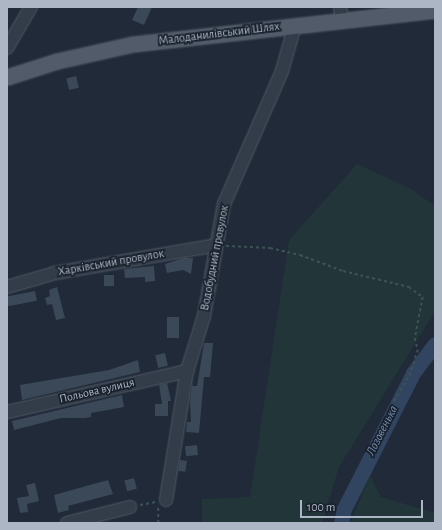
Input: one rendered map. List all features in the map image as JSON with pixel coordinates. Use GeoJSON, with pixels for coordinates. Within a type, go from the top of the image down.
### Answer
{"type":"FeatureCollection","features":[{"type":"Feature","properties":{"kind":"main road","name":"Малоданилівський Шлях"},"geometry":{"type":"LineString","coordinates":[[7,77],[58,61],[133,44],[295,25],[341,13],[435,10]]}},
{"type":"Feature","properties":{"kind":"street"},"geometry":{"type":"LineString","coordinates":[[7,48],[31,7]]}},
{"type":"Feature","properties":{"kind":"street","name":"Водобудний провулок"},"geometry":{"type":"LineString","coordinates":[[162,501],[188,371],[204,316],[224,204],[282,71],[295,25]]}},
{"type":"Feature","properties":{"kind":"street","name":"Харківський провулок"},"geometry":{"type":"LineString","coordinates":[[7,287],[55,273],[217,245]]}},
{"type":"Feature","properties":{"kind":"street","name":"Польова вулиця"},"geometry":{"type":"LineString","coordinates":[[7,412],[188,371]]}},
{"type":"Feature","properties":{"kind":"street"},"geometry":{"type":"LineString","coordinates":[[67,523],[130,507]]}},
{"type":"Feature","properties":{"kind":"path"},"geometry":{"type":"LineString","coordinates":[[217,245],[270,248],[300,255],[342,271],[409,287],[423,297],[415,338],[418,350],[410,373],[389,411]]}},
{"type":"Feature","properties":{"kind":"path"},"geometry":{"type":"LineString","coordinates":[[130,507],[162,501],[158,523]]}},
{"type":"Feature","properties":{"kind":"green space"},"geometry":{"type":"Polygon","coordinates":[[[357,164],[411,189],[435,206],[435,311],[339,467],[322,523],[202,523],[202,499],[250,497],[289,240],[357,164]]]}},
{"type":"Feature","properties":{"kind":"green space"},"geometry":{"type":"Polygon","coordinates":[[[370,476],[381,497],[435,513],[435,523],[350,523],[370,476]]]}},
{"type":"Feature","properties":{"kind":"building"},"geometry":{"type":"Polygon","coordinates":[[[138,7],[152,7],[144,25],[132,20],[138,7]]]}},
{"type":"Feature","properties":{"kind":"building"},"geometry":{"type":"Polygon","coordinates":[[[76,76],[79,88],[69,90],[66,78],[76,76]]]}},
{"type":"Feature","properties":{"kind":"building"},"geometry":{"type":"Polygon","coordinates":[[[184,258],[193,258],[191,274],[183,270],[167,273],[165,264],[184,258]]]}},
{"type":"Feature","properties":{"kind":"building"},"geometry":{"type":"Polygon","coordinates":[[[154,266],[155,281],[145,282],[145,277],[125,278],[124,269],[154,266]]]}},
{"type":"Feature","properties":{"kind":"building"},"geometry":{"type":"Polygon","coordinates":[[[104,275],[114,275],[114,286],[104,286],[104,275]]]}},
{"type":"Feature","properties":{"kind":"building"},"geometry":{"type":"Polygon","coordinates":[[[57,287],[65,318],[56,320],[52,304],[47,305],[45,298],[50,296],[49,290],[57,287]]]}},
{"type":"Feature","properties":{"kind":"building"},"geometry":{"type":"Polygon","coordinates":[[[35,291],[37,301],[8,306],[7,296],[35,291]]]}},
{"type":"Feature","properties":{"kind":"building"},"geometry":{"type":"Polygon","coordinates":[[[167,317],[179,317],[179,338],[167,338],[167,317]]]}},
{"type":"Feature","properties":{"kind":"building"},"geometry":{"type":"Polygon","coordinates":[[[204,343],[213,343],[210,377],[204,377],[199,433],[186,432],[187,422],[191,422],[190,402],[192,386],[197,386],[204,343]]]}},
{"type":"Feature","properties":{"kind":"building"},"geometry":{"type":"Polygon","coordinates":[[[165,353],[168,366],[158,368],[155,355],[165,353]]]}},
{"type":"Feature","properties":{"kind":"building"},"geometry":{"type":"Polygon","coordinates":[[[138,360],[140,372],[22,400],[20,385],[109,370],[138,360]]]}},
{"type":"Feature","properties":{"kind":"building"},"geometry":{"type":"Polygon","coordinates":[[[167,383],[171,401],[168,401],[168,416],[155,416],[155,404],[162,404],[159,385],[167,383]]]}},
{"type":"Feature","properties":{"kind":"building"},"geometry":{"type":"Polygon","coordinates":[[[122,395],[124,407],[91,413],[91,417],[61,418],[14,430],[12,421],[122,395]]]}},
{"type":"Feature","properties":{"kind":"building"},"geometry":{"type":"Polygon","coordinates":[[[197,445],[198,455],[186,456],[185,446],[197,445]]]}},
{"type":"Feature","properties":{"kind":"building"},"geometry":{"type":"Polygon","coordinates":[[[180,460],[187,461],[185,472],[178,471],[180,460]]]}},
{"type":"Feature","properties":{"kind":"building"},"geometry":{"type":"Polygon","coordinates":[[[134,478],[137,489],[127,491],[124,481],[134,478]]]}},
{"type":"Feature","properties":{"kind":"building"},"geometry":{"type":"Polygon","coordinates":[[[108,480],[113,494],[68,506],[69,510],[58,513],[54,495],[108,480]]]}},
{"type":"Feature","properties":{"kind":"building"},"geometry":{"type":"Polygon","coordinates":[[[35,483],[39,501],[27,504],[28,512],[20,513],[17,498],[29,496],[26,485],[35,483]]]}},
{"type":"Feature","properties":{"kind":"waterway","name":"Лозовенька"},"geometry":{"type":"LineString","coordinates":[[341,523],[344,509],[413,373],[435,344]]}}]}
